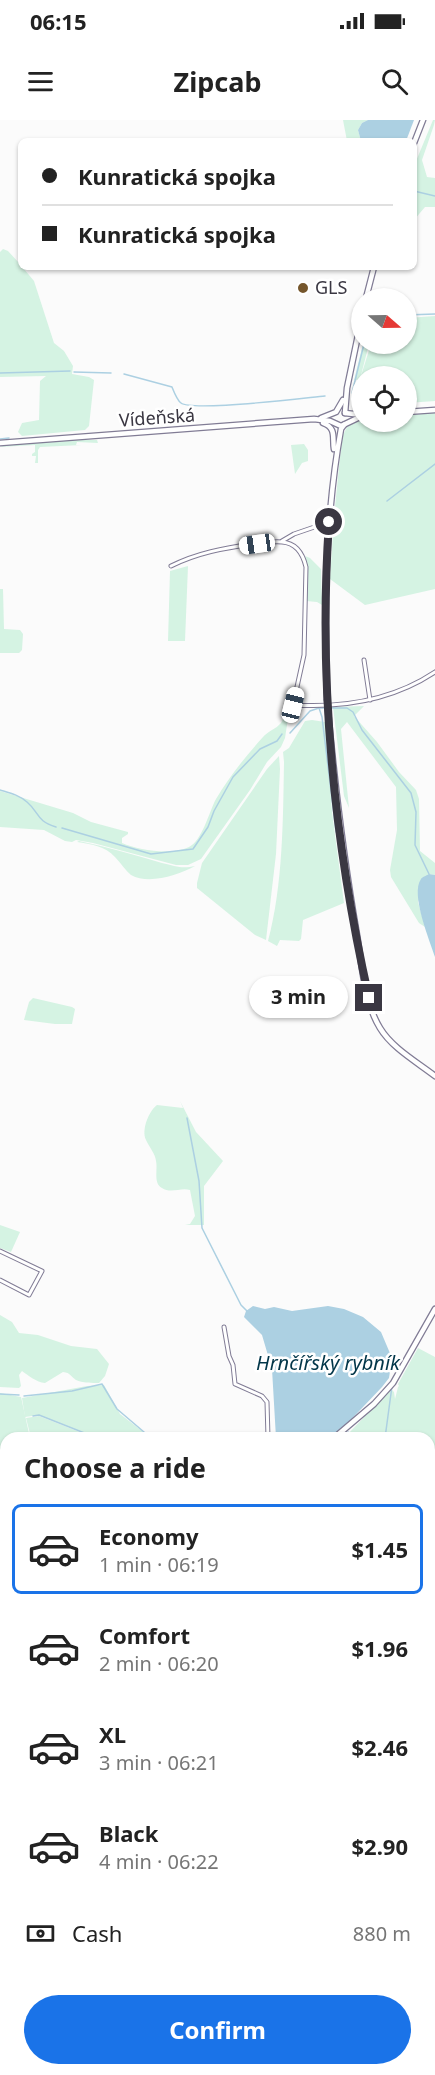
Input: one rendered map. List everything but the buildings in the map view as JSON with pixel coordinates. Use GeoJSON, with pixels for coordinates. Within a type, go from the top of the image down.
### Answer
{"type":"FeatureCollection","features":[{"type":"Feature","properties":{"kind":"main road"},"geometry":{"type":"LineString","coordinates":[[416,138],[423,120]]}},
{"type":"Feature","properties":{"kind":"main road"},"geometry":{"type":"LineString","coordinates":[[369,288],[373,270]]}},
{"type":"Feature","properties":{"kind":"main road"},"geometry":{"type":"LineString","coordinates":[[334,449],[337,429],[333,418],[342,403],[347,388],[354,354]]}},
{"type":"Feature","properties":{"kind":"main road"},"geometry":{"type":"LineString","coordinates":[[334,466],[341,429],[348,419],[346,414],[347,388]]}},
{"type":"Feature","properties":{"kind":"main road"},"geometry":{"type":"LineString","coordinates":[[417,411],[435,410]]}},
{"type":"Feature","properties":{"kind":"main road","name":"Vídeňská"},"geometry":{"type":"LineString","coordinates":[[0,442],[297,421],[316,419],[336,413],[351,415]]}},
{"type":"Feature","properties":{"kind":"main road","name":"Vídeňská"},"geometry":{"type":"LineString","coordinates":[[316,419],[340,426],[351,422]]}},
{"type":"Feature","properties":{"kind":"main road"},"geometry":{"type":"LineString","coordinates":[[297,421],[322,422],[329,425],[334,432],[326,600],[327,699],[346,873],[371,1009],[387,1036],[435,1076]]}},
{"type":"Feature","properties":{"kind":"main road"},"geometry":{"type":"LineString","coordinates":[[340,1432],[374,1404],[393,1383],[435,1309]]}},
{"type":"Feature","properties":{"kind":"street"},"geometry":{"type":"LineString","coordinates":[[171,566],[209,551],[282,542],[294,534],[329,522]]}},
{"type":"Feature","properties":{"kind":"street"},"geometry":{"type":"LineString","coordinates":[[282,542],[298,549],[303,555],[306,567],[304,656],[293,705],[344,704],[370,700],[408,686],[435,672]]}},
{"type":"Feature","properties":{"kind":"street"},"geometry":{"type":"LineString","coordinates":[[364,660],[370,700]]}},
{"type":"Feature","properties":{"kind":"street"},"geometry":{"type":"LineString","coordinates":[[0,1251],[42,1271],[29,1295],[0,1280]]}},
{"type":"Feature","properties":{"kind":"street"},"geometry":{"type":"LineString","coordinates":[[224,1327],[235,1384],[261,1396],[267,1402],[268,1432]]}},
{"type":"Feature","properties":{"kind":"green space"},"geometry":{"type":"Polygon","coordinates":[[[343,120],[368,120],[362,123],[358,130],[360,138],[346,138],[343,120]]]}},
{"type":"Feature","properties":{"kind":"green space"},"geometry":{"type":"Polygon","coordinates":[[[433,120],[435,120],[422,160],[427,177],[435,178],[435,207],[425,207],[417,216],[417,159],[433,120]]]}},
{"type":"Feature","properties":{"kind":"green space"},"geometry":{"type":"Polygon","coordinates":[[[3,249],[8,251],[18,262],[18,270],[25,270],[34,281],[54,343],[64,351],[73,366],[72,374],[94,380],[89,426],[85,430],[22,436],[18,432],[22,423],[39,420],[40,381],[46,376],[0,377],[0,252],[3,249]]]}},
{"type":"Feature","properties":{"kind":"green space"},"geometry":{"type":"Polygon","coordinates":[[[435,316],[435,401],[417,402],[417,366],[364,366],[368,354],[417,354],[417,317],[435,316]]]}},
{"type":"Feature","properties":{"kind":"green space"},"geometry":{"type":"Polygon","coordinates":[[[360,354],[366,354],[363,366],[358,366],[360,354]]]}},
{"type":"Feature","properties":{"kind":"green space"},"geometry":{"type":"Polygon","coordinates":[[[435,413],[435,589],[365,605],[330,579],[342,437],[347,427],[351,425],[351,432],[417,432],[417,414],[435,413]]]}},
{"type":"Feature","properties":{"kind":"green space"},"geometry":{"type":"Polygon","coordinates":[[[97,440],[98,443],[77,442],[76,445],[82,445],[40,447],[38,463],[35,463],[36,456],[32,456],[35,452],[35,445],[0,447],[5,445],[97,440]]]}},
{"type":"Feature","properties":{"kind":"green space"},"geometry":{"type":"Polygon","coordinates":[[[304,444],[308,450],[308,461],[302,463],[295,474],[291,445],[304,444]]]}},
{"type":"Feature","properties":{"kind":"green space"},"geometry":{"type":"Polygon","coordinates":[[[305,556],[321,569],[322,605],[306,601],[305,556]]]}},
{"type":"Feature","properties":{"kind":"green space"},"geometry":{"type":"Polygon","coordinates":[[[188,566],[185,641],[168,641],[170,571],[188,566]]]}},
{"type":"Feature","properties":{"kind":"green space"},"geometry":{"type":"Polygon","coordinates":[[[0,589],[3,589],[4,629],[20,630],[23,634],[22,650],[19,653],[0,653],[0,589]]]}},
{"type":"Feature","properties":{"kind":"green space"},"geometry":{"type":"Polygon","coordinates":[[[364,706],[354,716],[416,790],[419,799],[420,851],[435,863],[435,875],[429,874],[418,902],[425,927],[419,923],[391,877],[390,870],[397,830],[396,787],[347,722],[341,729],[349,808],[344,796],[333,707],[364,706]]]}},
{"type":"Feature","properties":{"kind":"green space"},"geometry":{"type":"Polygon","coordinates":[[[289,712],[285,738],[281,747],[267,762],[201,859],[188,865],[176,865],[93,843],[65,841],[44,830],[0,827],[0,791],[128,832],[122,838],[122,843],[129,846],[164,852],[182,850],[194,844],[198,839],[216,799],[232,775],[263,737],[279,725],[289,712]]]}},
{"type":"Feature","properties":{"kind":"green space"},"geometry":{"type":"Polygon","coordinates":[[[305,721],[325,722],[332,812],[344,903],[303,920],[299,941],[280,940],[277,946],[268,941],[277,898],[281,852],[283,752],[289,748],[305,721]]]}},
{"type":"Feature","properties":{"kind":"green space"},"geometry":{"type":"Polygon","coordinates":[[[279,756],[276,854],[266,940],[255,935],[197,888],[197,883],[202,863],[267,769],[279,756]]]}},
{"type":"Feature","properties":{"kind":"green space"},"geometry":{"type":"Polygon","coordinates":[[[77,842],[175,866],[195,866],[163,878],[138,878],[131,875],[107,850],[77,842]]]}},
{"type":"Feature","properties":{"kind":"green space"},"geometry":{"type":"Polygon","coordinates":[[[33,998],[75,1009],[72,1024],[24,1020],[29,1002],[33,998]]]}},
{"type":"Feature","properties":{"kind":"green space"},"geometry":{"type":"Polygon","coordinates":[[[180,1101],[196,1132],[223,1161],[204,1186],[204,1225],[185,1225],[190,1224],[195,1216],[190,1190],[165,1190],[159,1186],[155,1158],[144,1131],[149,1116],[157,1105],[183,1108],[180,1101]]]}},
{"type":"Feature","properties":{"kind":"green space"},"geometry":{"type":"Polygon","coordinates":[[[0,1225],[20,1232],[11,1252],[0,1248],[0,1225]]]}},
{"type":"Feature","properties":{"kind":"green space"},"geometry":{"type":"Polygon","coordinates":[[[0,1315],[12,1322],[19,1333],[38,1335],[71,1346],[97,1349],[109,1364],[105,1376],[99,1383],[88,1383],[76,1380],[63,1372],[45,1383],[22,1371],[19,1375],[21,1386],[19,1388],[0,1387],[0,1315]]]}},
{"type":"Feature","properties":{"kind":"green space"},"geometry":{"type":"Polygon","coordinates":[[[418,1348],[435,1357],[435,1432],[350,1432],[391,1389],[395,1399],[398,1384],[418,1348]]]}},
{"type":"Feature","properties":{"kind":"green space"},"geometry":{"type":"Polygon","coordinates":[[[104,1385],[120,1414],[143,1432],[82,1432],[39,1415],[25,1417],[22,1398],[104,1385]]]}},
{"type":"Feature","properties":{"kind":"green space"},"geometry":{"type":"Polygon","coordinates":[[[0,1393],[21,1397],[29,1432],[0,1432],[0,1393]]]}},
{"type":"Feature","properties":{"kind":"green space"},"geometry":{"type":"Polygon","coordinates":[[[39,1416],[80,1432],[30,1432],[26,1418],[39,1416]]]}},
{"type":"Feature","properties":{"kind":"water"},"geometry":{"type":"Polygon","coordinates":[[[368,120],[414,120],[407,138],[360,138],[358,130],[362,123],[368,120]]]}},
{"type":"Feature","properties":{"kind":"water"},"geometry":{"type":"Polygon","coordinates":[[[429,874],[435,875],[435,957],[422,918],[418,895],[421,879],[429,874]]]}},
{"type":"Feature","properties":{"kind":"water","name":"Hrnčířský rybník"},"geometry":{"type":"Polygon","coordinates":[[[253,1306],[292,1311],[328,1306],[344,1309],[363,1317],[381,1332],[392,1358],[389,1378],[337,1432],[276,1432],[272,1369],[262,1335],[244,1317],[246,1311],[253,1306]]]}},
{"type":"Feature","properties":{"kind":"waterway"},"geometry":{"type":"LineString","coordinates":[[417,192],[435,196]]}},
{"type":"Feature","properties":{"kind":"waterway"},"geometry":{"type":"LineString","coordinates":[[417,315],[435,314]]}},
{"type":"Feature","properties":{"kind":"waterway"},"geometry":{"type":"LineString","coordinates":[[359,366],[362,354]]}},
{"type":"Feature","properties":{"kind":"waterway"},"geometry":{"type":"LineString","coordinates":[[0,373],[70,371]]}},
{"type":"Feature","properties":{"kind":"waterway"},"geometry":{"type":"LineString","coordinates":[[74,372],[111,373]]}},
{"type":"Feature","properties":{"kind":"waterway"},"geometry":{"type":"LineString","coordinates":[[124,374],[172,387],[180,402],[190,405],[226,405],[325,396]]}},
{"type":"Feature","properties":{"kind":"waterway"},"geometry":{"type":"LineString","coordinates":[[0,439],[9,438]]}},
{"type":"Feature","properties":{"kind":"waterway"},"geometry":{"type":"LineString","coordinates":[[387,501],[435,464]]}},
{"type":"Feature","properties":{"kind":"waterway"},"geometry":{"type":"LineString","coordinates":[[319,708],[336,832]]}},
{"type":"Feature","properties":{"kind":"waterway"},"geometry":{"type":"LineString","coordinates":[[290,733],[310,711],[319,708],[347,708],[353,712],[362,730],[411,793],[416,812],[415,845],[429,874]]}},
{"type":"Feature","properties":{"kind":"waterway"},"geometry":{"type":"LineString","coordinates":[[62,828],[151,854],[193,849],[208,827],[233,777],[260,749],[277,741],[282,734]]}},
{"type":"Feature","properties":{"kind":"waterway"},"geometry":{"type":"LineString","coordinates":[[0,790],[24,800],[41,819],[56,827]]}},
{"type":"Feature","properties":{"kind":"waterway"},"geometry":{"type":"LineString","coordinates":[[187,1118],[199,1181],[202,1228],[241,1305],[247,1311]]}},
{"type":"Feature","properties":{"kind":"waterway"},"geometry":{"type":"LineString","coordinates":[[24,1396],[72,1391],[102,1384],[117,1409],[144,1432]]}},
{"type":"Feature","properties":{"kind":"waterway"},"geometry":{"type":"LineString","coordinates":[[386,1432],[392,1386]]}},
{"type":"Feature","properties":{"kind":"waterway"},"geometry":{"type":"LineString","coordinates":[[0,1394],[19,1395]]}},
{"type":"Feature","properties":{"kind":"waterway"},"geometry":{"type":"LineString","coordinates":[[33,1416],[39,1415],[82,1432]]}},
{"type":"Feature","properties":{"kind":"place","name":"GLS"},"geometry":{"type":"Point","coordinates":[303,288]}},
{"type":"Feature","properties":{"kind":"route"},"geometry":{"type":"LineString","coordinates":[[329,522],[325,638],[328,711],[344,856],[369,998]]}}]}
